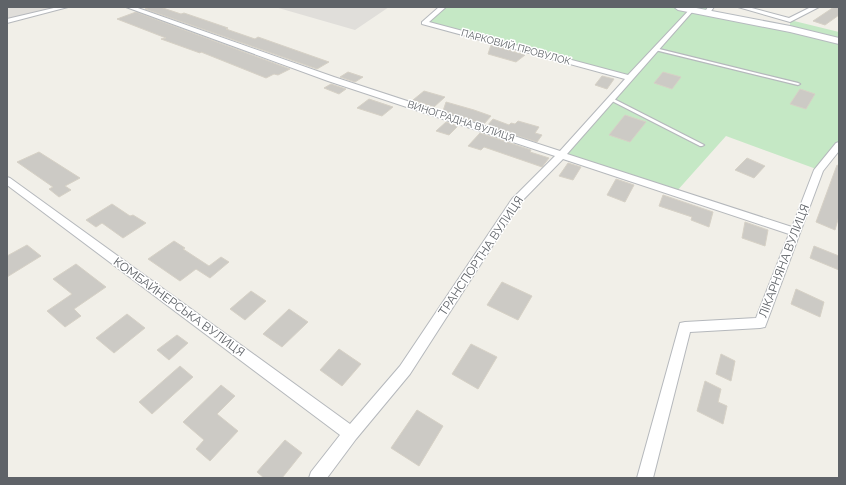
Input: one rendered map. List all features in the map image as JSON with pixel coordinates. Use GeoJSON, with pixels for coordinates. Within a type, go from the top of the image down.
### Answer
{"type":"FeatureCollection","features":[{"type":"Feature","properties":{"kind":"street"},"geometry":{"type":"LineString","coordinates":[[7,21],[65,7]]}},
{"type":"Feature","properties":{"kind":"street","name":"ВИНОГРАДНА ВУЛИЦЯ"},"geometry":{"type":"LineString","coordinates":[[129,7],[331,79],[795,232]]}},
{"type":"Feature","properties":{"kind":"street","name":"ПАРКОВИЙ ПРОВУЛОК"},"geometry":{"type":"LineString","coordinates":[[443,7],[424,23],[630,78]]}},
{"type":"Feature","properties":{"kind":"street"},"geometry":{"type":"LineString","coordinates":[[678,7],[691,10],[709,10],[790,24],[816,7]]}},
{"type":"Feature","properties":{"kind":"street"},"geometry":{"type":"LineString","coordinates":[[740,7],[839,41]]}},
{"type":"Feature","properties":{"kind":"street","name":"ТРАНСПОРТНА ВУЛИЦЯ"},"geometry":{"type":"LineString","coordinates":[[317,478],[351,434],[405,370],[516,201],[562,154],[691,10]]}},
{"type":"Feature","properties":{"kind":"street","name":"ЛІКАРНЯНА ВУЛИЦЯ"},"geometry":{"type":"LineString","coordinates":[[645,478],[685,327],[760,323],[819,170],[839,145]]}},
{"type":"Feature","properties":{"kind":"street","name":"КОМБАЙНЕРСЬКА ВУЛИЦЯ"},"geometry":{"type":"LineString","coordinates":[[7,180],[351,434]]}},
{"type":"Feature","properties":{"kind":"lane"},"geometry":{"type":"LineString","coordinates":[[656,49],[798,84]]}},
{"type":"Feature","properties":{"kind":"lane"},"geometry":{"type":"LineString","coordinates":[[611,99],[702,145]]}},
{"type":"Feature","properties":{"kind":"shaded area"},"geometry":{"type":"Polygon","coordinates":[[[7,7],[65,7],[7,21],[7,7]]]}},
{"type":"Feature","properties":{"kind":"shaded area"},"geometry":{"type":"Polygon","coordinates":[[[275,7],[389,7],[355,30],[275,7]]]}},
{"type":"Feature","properties":{"kind":"green space"},"geometry":{"type":"Polygon","coordinates":[[[443,7],[711,7],[707,13],[790,29],[790,20],[839,32],[839,145],[819,170],[726,136],[676,192],[562,154],[630,79],[424,23],[443,7]]]}},
{"type":"Feature","properties":{"kind":"building"},"geometry":{"type":"Polygon","coordinates":[[[150,7],[160,7],[181,14],[184,13],[255,39],[258,37],[329,62],[317,69],[145,9],[150,7]]]}},
{"type":"Feature","properties":{"kind":"building"},"geometry":{"type":"Polygon","coordinates":[[[834,7],[839,7],[839,15],[825,25],[813,21],[834,7]]]}},
{"type":"Feature","properties":{"kind":"building"},"geometry":{"type":"Polygon","coordinates":[[[136,12],[290,69],[278,75],[274,74],[266,78],[201,52],[200,53],[161,39],[166,38],[117,19],[136,12]]]}},
{"type":"Feature","properties":{"kind":"building"},"geometry":{"type":"Polygon","coordinates":[[[491,45],[525,55],[516,62],[488,54],[491,45]]]}},
{"type":"Feature","properties":{"kind":"building"},"geometry":{"type":"Polygon","coordinates":[[[348,72],[363,77],[355,82],[340,77],[348,72]]]}},
{"type":"Feature","properties":{"kind":"building"},"geometry":{"type":"Polygon","coordinates":[[[663,72],[681,77],[672,89],[654,83],[663,72]]]}},
{"type":"Feature","properties":{"kind":"building"},"geometry":{"type":"Polygon","coordinates":[[[602,76],[614,79],[607,89],[595,85],[602,76]]]}},
{"type":"Feature","properties":{"kind":"building"},"geometry":{"type":"Polygon","coordinates":[[[331,84],[346,89],[339,94],[324,88],[331,84]]]}},
{"type":"Feature","properties":{"kind":"building"},"geometry":{"type":"Polygon","coordinates":[[[800,89],[815,94],[806,109],[790,104],[800,89]]]}},
{"type":"Feature","properties":{"kind":"building"},"geometry":{"type":"Polygon","coordinates":[[[424,91],[445,97],[434,107],[413,100],[424,91]]]}},
{"type":"Feature","properties":{"kind":"building"},"geometry":{"type":"Polygon","coordinates":[[[369,99],[393,107],[382,116],[357,108],[369,99]]]}},
{"type":"Feature","properties":{"kind":"building"},"geometry":{"type":"Polygon","coordinates":[[[446,102],[491,116],[484,124],[443,111],[446,102]]]}},
{"type":"Feature","properties":{"kind":"building"},"geometry":{"type":"Polygon","coordinates":[[[625,115],[646,122],[630,142],[609,135],[625,115]]]}},
{"type":"Feature","properties":{"kind":"building"},"geometry":{"type":"Polygon","coordinates":[[[493,119],[509,125],[511,123],[515,124],[518,121],[539,127],[535,133],[542,135],[537,142],[487,126],[493,119]]]}},
{"type":"Feature","properties":{"kind":"building"},"geometry":{"type":"Polygon","coordinates":[[[446,122],[458,126],[449,135],[436,131],[446,122]]]}},
{"type":"Feature","properties":{"kind":"building"},"geometry":{"type":"Polygon","coordinates":[[[480,133],[531,150],[530,152],[549,158],[542,167],[484,147],[481,150],[468,146],[480,133]]]}},
{"type":"Feature","properties":{"kind":"building"},"geometry":{"type":"Polygon","coordinates":[[[39,152],[80,178],[65,186],[71,190],[59,197],[49,189],[53,187],[17,162],[39,152]]]}},
{"type":"Feature","properties":{"kind":"building"},"geometry":{"type":"Polygon","coordinates":[[[747,158],[765,166],[754,178],[735,170],[747,158]]]}},
{"type":"Feature","properties":{"kind":"building"},"geometry":{"type":"Polygon","coordinates":[[[568,163],[581,167],[573,180],[559,176],[568,163]]]}},
{"type":"Feature","properties":{"kind":"building"},"geometry":{"type":"Polygon","coordinates":[[[837,165],[839,166],[839,216],[835,230],[816,222],[837,165]]]}},
{"type":"Feature","properties":{"kind":"building"},"geometry":{"type":"Polygon","coordinates":[[[616,179],[634,185],[625,202],[607,195],[616,179]]]}},
{"type":"Feature","properties":{"kind":"building"},"geometry":{"type":"Polygon","coordinates":[[[663,195],[713,212],[709,227],[691,220],[692,217],[659,206],[663,195]]]}},
{"type":"Feature","properties":{"kind":"building"},"geometry":{"type":"Polygon","coordinates":[[[112,204],[130,216],[133,215],[146,223],[123,238],[102,223],[96,227],[86,220],[112,204]]]}},
{"type":"Feature","properties":{"kind":"building"},"geometry":{"type":"Polygon","coordinates":[[[745,222],[768,230],[765,246],[742,238],[745,222]]]}},
{"type":"Feature","properties":{"kind":"building"},"geometry":{"type":"Polygon","coordinates":[[[174,241],[185,248],[183,249],[209,266],[221,257],[229,262],[210,278],[196,269],[180,281],[148,259],[174,241]]]}},
{"type":"Feature","properties":{"kind":"building"},"geometry":{"type":"Polygon","coordinates":[[[27,245],[41,256],[7,277],[7,256],[27,245]]]}},
{"type":"Feature","properties":{"kind":"building"},"geometry":{"type":"Polygon","coordinates":[[[814,246],[839,256],[839,270],[810,258],[814,246]]]}},
{"type":"Feature","properties":{"kind":"building"},"geometry":{"type":"Polygon","coordinates":[[[76,264],[106,287],[74,309],[81,316],[65,327],[47,311],[72,294],[53,279],[76,264]]]}},
{"type":"Feature","properties":{"kind":"building"},"geometry":{"type":"Polygon","coordinates":[[[502,282],[532,296],[518,320],[487,305],[502,282]]]}},
{"type":"Feature","properties":{"kind":"building"},"geometry":{"type":"Polygon","coordinates":[[[796,289],[824,302],[820,317],[791,304],[796,289]]]}},
{"type":"Feature","properties":{"kind":"building"},"geometry":{"type":"Polygon","coordinates":[[[251,291],[266,301],[245,320],[230,309],[251,291]]]}},
{"type":"Feature","properties":{"kind":"building"},"geometry":{"type":"Polygon","coordinates":[[[289,309],[308,322],[282,347],[263,334],[289,309]]]}},
{"type":"Feature","properties":{"kind":"building"},"geometry":{"type":"Polygon","coordinates":[[[127,314],[145,328],[114,353],[96,338],[127,314]]]}},
{"type":"Feature","properties":{"kind":"building"},"geometry":{"type":"Polygon","coordinates":[[[177,335],[188,343],[169,360],[157,350],[177,335]]]}},
{"type":"Feature","properties":{"kind":"building"},"geometry":{"type":"Polygon","coordinates":[[[471,344],[497,357],[478,389],[452,374],[471,344]]]}},
{"type":"Feature","properties":{"kind":"building"},"geometry":{"type":"Polygon","coordinates":[[[339,349],[361,364],[342,386],[320,370],[339,349]]]}},
{"type":"Feature","properties":{"kind":"building"},"geometry":{"type":"Polygon","coordinates":[[[721,354],[735,361],[731,381],[716,374],[721,354]]]}},
{"type":"Feature","properties":{"kind":"building"},"geometry":{"type":"Polygon","coordinates":[[[180,366],[193,377],[152,414],[139,402],[180,366]]]}},
{"type":"Feature","properties":{"kind":"building"},"geometry":{"type":"Polygon","coordinates":[[[705,381],[721,389],[718,402],[727,406],[723,424],[697,411],[705,381]]]}},
{"type":"Feature","properties":{"kind":"building"},"geometry":{"type":"Polygon","coordinates":[[[221,385],[235,396],[217,414],[238,431],[210,461],[196,449],[204,440],[183,422],[221,385]]]}},
{"type":"Feature","properties":{"kind":"building"},"geometry":{"type":"Polygon","coordinates":[[[417,410],[443,426],[419,466],[391,448],[417,410]]]}},
{"type":"Feature","properties":{"kind":"building"},"geometry":{"type":"Polygon","coordinates":[[[285,440],[302,453],[282,478],[264,478],[257,472],[285,440]]]}}]}
